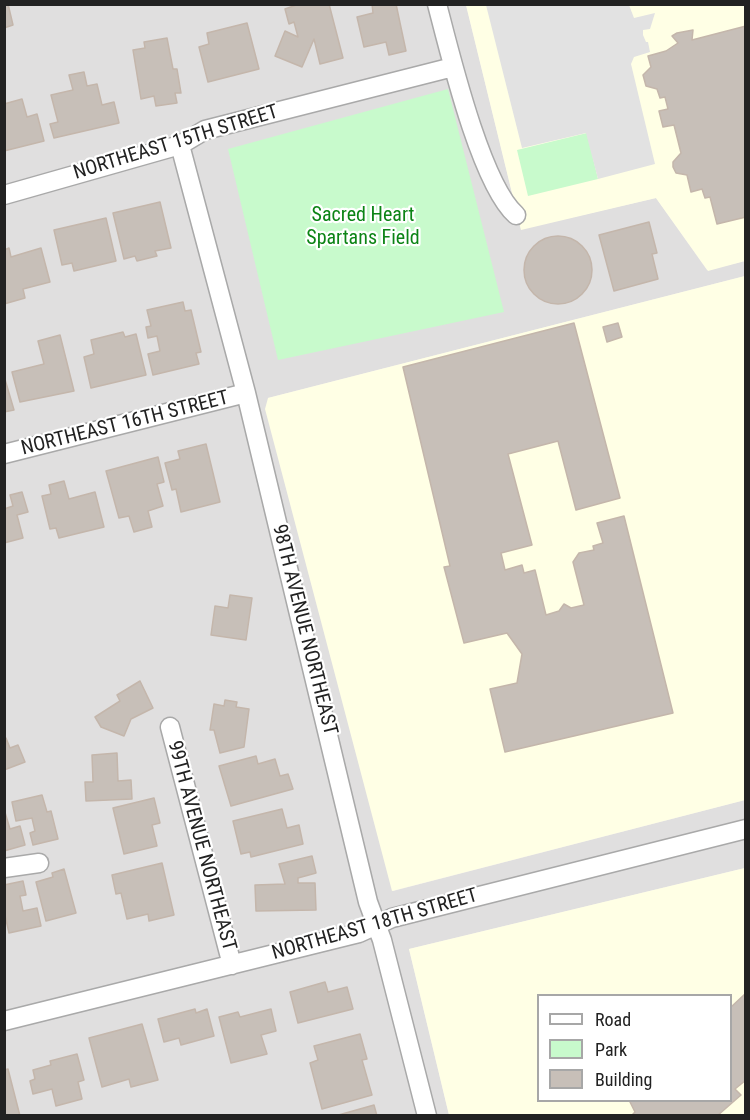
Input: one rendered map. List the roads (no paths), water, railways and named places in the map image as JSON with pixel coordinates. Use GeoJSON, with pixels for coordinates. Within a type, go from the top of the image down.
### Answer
{"type":"FeatureCollection","features":[{"type":"Feature","properties":{"kind":"street"},"geometry":{"type":"LineString","coordinates":[[437,4],[453,67],[493,183],[504,204],[516,215]]}},
{"type":"Feature","properties":{"kind":"street","name":"NORTHEAST 15TH STREET"},"geometry":{"type":"LineString","coordinates":[[4,195],[180,145],[205,130],[453,67]]}},
{"type":"Feature","properties":{"kind":"street","name":"98TH AVENUE NORTHEAST"},"geometry":{"type":"LineString","coordinates":[[180,145],[246,393],[368,902],[428,1116]]}},
{"type":"Feature","properties":{"kind":"street","name":"NORTHEAST 16TH STREET"},"geometry":{"type":"LineString","coordinates":[[4,454],[246,393]]}},
{"type":"Feature","properties":{"kind":"street","name":"99TH AVENUE NORTHEAST"},"geometry":{"type":"LineString","coordinates":[[170,727],[232,965]]}},
{"type":"Feature","properties":{"kind":"street","name":"NORTHEAST 18TH STREET"},"geometry":{"type":"LineString","coordinates":[[4,1021],[359,933],[376,924],[746,829]]}},
{"type":"Feature","properties":{"kind":"street"},"geometry":{"type":"LineString","coordinates":[[4,868],[39,863]]}},
{"type":"Feature","properties":{"kind":"park label","name":"Sacred Heart Spartans Field"},"geometry":{"type":"Point","coordinates":[363,228]}}]}
